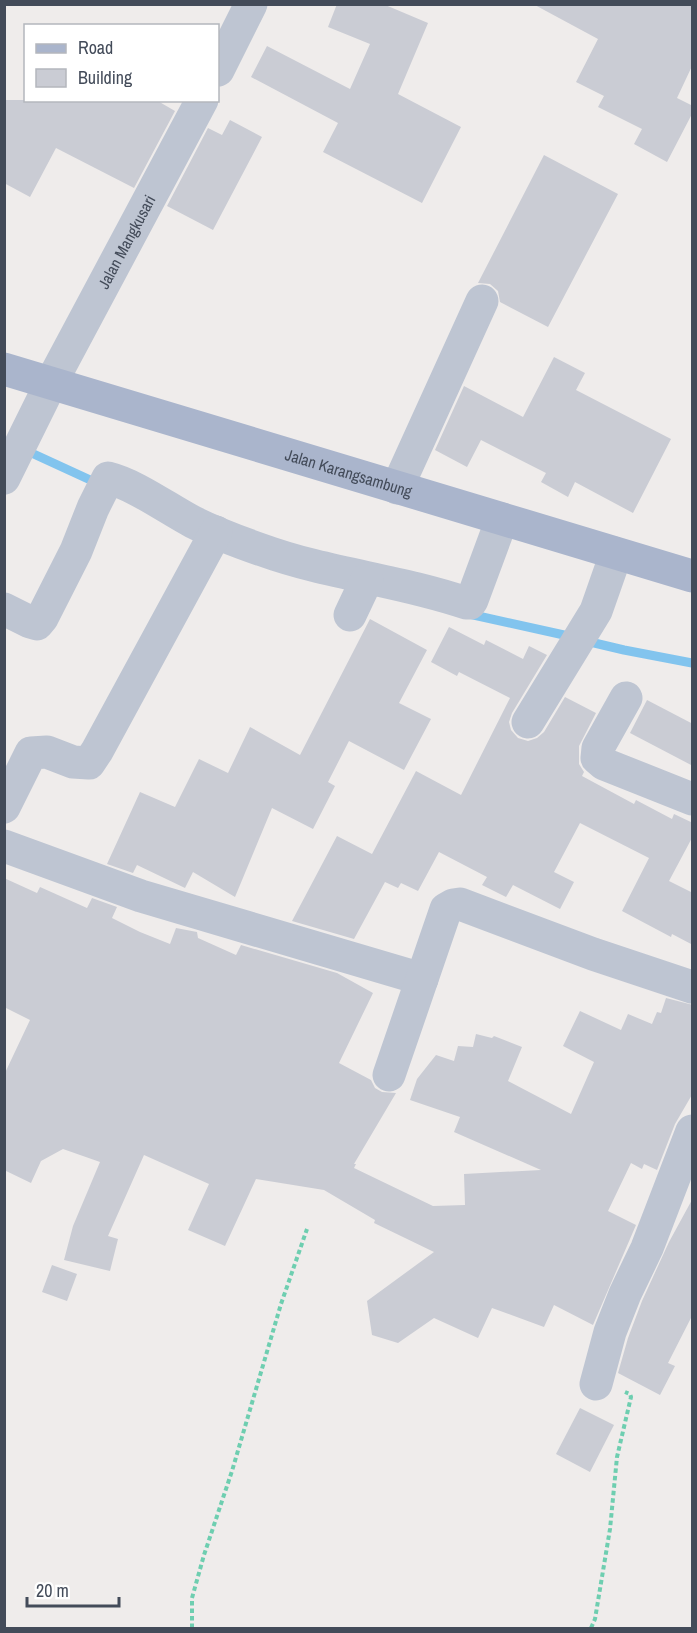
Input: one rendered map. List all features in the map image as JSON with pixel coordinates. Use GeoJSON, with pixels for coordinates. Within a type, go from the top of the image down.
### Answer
{"type":"FeatureCollection","features":[{"type":"Feature","properties":{"kind":"main road","name":"Jalan Karangsambung"},"geometry":{"type":"LineString","coordinates":[[4,369],[693,576]]}},
{"type":"Feature","properties":{"kind":"street"},"geometry":{"type":"LineString","coordinates":[[219,68],[251,4]]}},
{"type":"Feature","properties":{"kind":"street","name":"Jalan Mangkusari"},"geometry":{"type":"LineString","coordinates":[[13,458],[201,102]]}},
{"type":"Feature","properties":{"kind":"street"},"geometry":{"type":"LineString","coordinates":[[397,488],[482,301]]}},
{"type":"Feature","properties":{"kind":"street"},"geometry":{"type":"LineString","coordinates":[[4,609],[37,624],[42,618],[76,551],[108,478],[158,501],[194,522],[282,557],[360,593],[420,589],[470,603],[501,519]]}},
{"type":"Feature","properties":{"kind":"street"},"geometry":{"type":"LineString","coordinates":[[4,807],[31,753],[47,752],[73,762],[89,762],[216,532]]}},
{"type":"Feature","properties":{"kind":"street"},"geometry":{"type":"LineString","coordinates":[[528,722],[596,611],[616,554],[614,553]]}},
{"type":"Feature","properties":{"kind":"street"},"geometry":{"type":"LineString","coordinates":[[626,698],[598,748],[597,758],[604,764],[693,799]]}},
{"type":"Feature","properties":{"kind":"street"},"geometry":{"type":"LineString","coordinates":[[4,846],[141,896],[422,979]]}},
{"type":"Feature","properties":{"kind":"street"},"geometry":{"type":"LineString","coordinates":[[389,1075],[446,909],[453,905],[460,904],[592,954],[693,987]]}},
{"type":"Feature","properties":{"kind":"street"},"geometry":{"type":"LineString","coordinates":[[596,1384],[610,1332],[651,1238],[693,1131]]}},
{"type":"Feature","properties":{"kind":"path"},"geometry":{"type":"LineString","coordinates":[[192,1629],[192,1598],[204,1555],[232,1471],[281,1304],[307,1229]]}},
{"type":"Feature","properties":{"kind":"path"},"geometry":{"type":"LineString","coordinates":[[591,1629],[595,1618],[610,1529],[617,1457],[631,1397],[627,1393],[596,1384]]}},
{"type":"Feature","properties":{"kind":"building"},"geometry":{"type":"Polygon","coordinates":[[[337,4],[383,4],[428,23],[398,94],[461,127],[422,203],[323,152],[338,123],[251,77],[267,46],[350,89],[370,44],[328,27],[337,4]]]}},
{"type":"Feature","properties":{"kind":"building"},"geometry":{"type":"Polygon","coordinates":[[[533,4],[693,4],[693,64],[677,98],[693,106],[693,112],[667,162],[634,144],[642,129],[598,107],[604,96],[576,82],[598,39],[533,4]]]}},
{"type":"Feature","properties":{"kind":"building"},"geometry":{"type":"Polygon","coordinates":[[[4,100],[159,102],[175,111],[134,188],[56,148],[30,197],[4,183],[4,100]]]}},
{"type":"Feature","properties":{"kind":"building"},"geometry":{"type":"Polygon","coordinates":[[[230,120],[262,137],[213,230],[167,206],[208,128],[222,135],[230,120]]]}},
{"type":"Feature","properties":{"kind":"building"},"geometry":{"type":"Polygon","coordinates":[[[544,155],[618,194],[548,327],[500,302],[498,291],[490,284],[478,283],[544,155]]]}},
{"type":"Feature","properties":{"kind":"building"},"geometry":{"type":"Polygon","coordinates":[[[554,357],[585,373],[576,390],[671,439],[633,513],[575,482],[568,497],[541,482],[546,473],[481,440],[467,467],[435,450],[464,386],[523,417],[554,357]]]}},
{"type":"Feature","properties":{"kind":"building"},"geometry":{"type":"Polygon","coordinates":[[[370,619],[427,650],[399,703],[431,719],[404,770],[349,741],[328,782],[335,786],[313,829],[272,808],[235,897],[193,872],[185,888],[137,865],[133,873],[107,864],[140,792],[175,807],[199,759],[228,773],[250,727],[300,755],[370,619]]]}},
{"type":"Feature","properties":{"kind":"building"},"geometry":{"type":"Polygon","coordinates":[[[449,627],[484,645],[486,640],[523,659],[529,646],[547,655],[512,713],[509,722],[511,730],[518,738],[528,741],[544,732],[565,697],[596,713],[579,746],[579,764],[584,772],[582,776],[634,804],[636,800],[672,819],[674,814],[693,823],[693,836],[669,881],[693,893],[693,945],[672,934],[671,937],[622,911],[649,858],[580,823],[554,872],[574,882],[560,909],[513,885],[506,897],[482,885],[487,877],[439,852],[418,891],[401,883],[398,888],[385,882],[354,939],[292,921],[337,836],[372,854],[416,771],[461,795],[510,698],[459,672],[457,676],[431,662],[449,627]]]}},
{"type":"Feature","properties":{"kind":"building"},"geometry":{"type":"Polygon","coordinates":[[[647,700],[693,724],[693,766],[630,733],[647,700]]]}},
{"type":"Feature","properties":{"kind":"building"},"geometry":{"type":"Polygon","coordinates":[[[4,878],[37,893],[40,887],[87,908],[92,898],[117,907],[112,918],[170,944],[176,928],[197,932],[198,938],[236,955],[241,945],[337,973],[373,993],[339,1063],[371,1080],[375,1088],[382,1092],[396,1093],[354,1164],[356,1164],[354,1168],[433,1206],[465,1205],[464,1174],[541,1170],[454,1132],[460,1117],[410,1100],[417,1079],[436,1055],[454,1061],[458,1046],[473,1047],[476,1034],[492,1038],[494,1036],[522,1047],[508,1081],[571,1114],[594,1062],[563,1046],[580,1011],[621,1030],[628,1014],[652,1024],[657,1012],[661,1013],[666,998],[693,1005],[693,1093],[675,1124],[657,1170],[644,1164],[642,1169],[631,1163],[608,1211],[636,1225],[593,1325],[554,1305],[544,1327],[492,1308],[478,1338],[434,1318],[398,1343],[372,1335],[367,1301],[434,1252],[374,1223],[375,1220],[324,1190],[256,1179],[225,1246],[188,1230],[209,1184],[144,1155],[108,1236],[118,1239],[110,1271],[64,1260],[73,1226],[100,1162],[63,1149],[41,1161],[31,1183],[4,1170],[4,1075],[30,1020],[4,1007],[4,878]]]}},
{"type":"Feature","properties":{"kind":"building"},"geometry":{"type":"Polygon","coordinates":[[[693,1198],[693,1314],[668,1363],[675,1366],[660,1395],[618,1373],[642,1301],[669,1242],[693,1198]]]}},
{"type":"Feature","properties":{"kind":"building"},"geometry":{"type":"Polygon","coordinates":[[[52,1265],[77,1274],[67,1301],[42,1292],[52,1265]]]}},
{"type":"Feature","properties":{"kind":"building"},"geometry":{"type":"Polygon","coordinates":[[[580,1408],[614,1425],[590,1472],[556,1454],[580,1408]]]}},
{"type":"Feature","properties":{"kind":"waterway"},"geometry":{"type":"LineString","coordinates":[[25,450],[99,484]]}},
{"type":"Feature","properties":{"kind":"waterway"},"geometry":{"type":"LineString","coordinates":[[469,614],[573,637]]}},
{"type":"Feature","properties":{"kind":"waterway"},"geometry":{"type":"LineString","coordinates":[[586,641],[692,663]]}}]}
